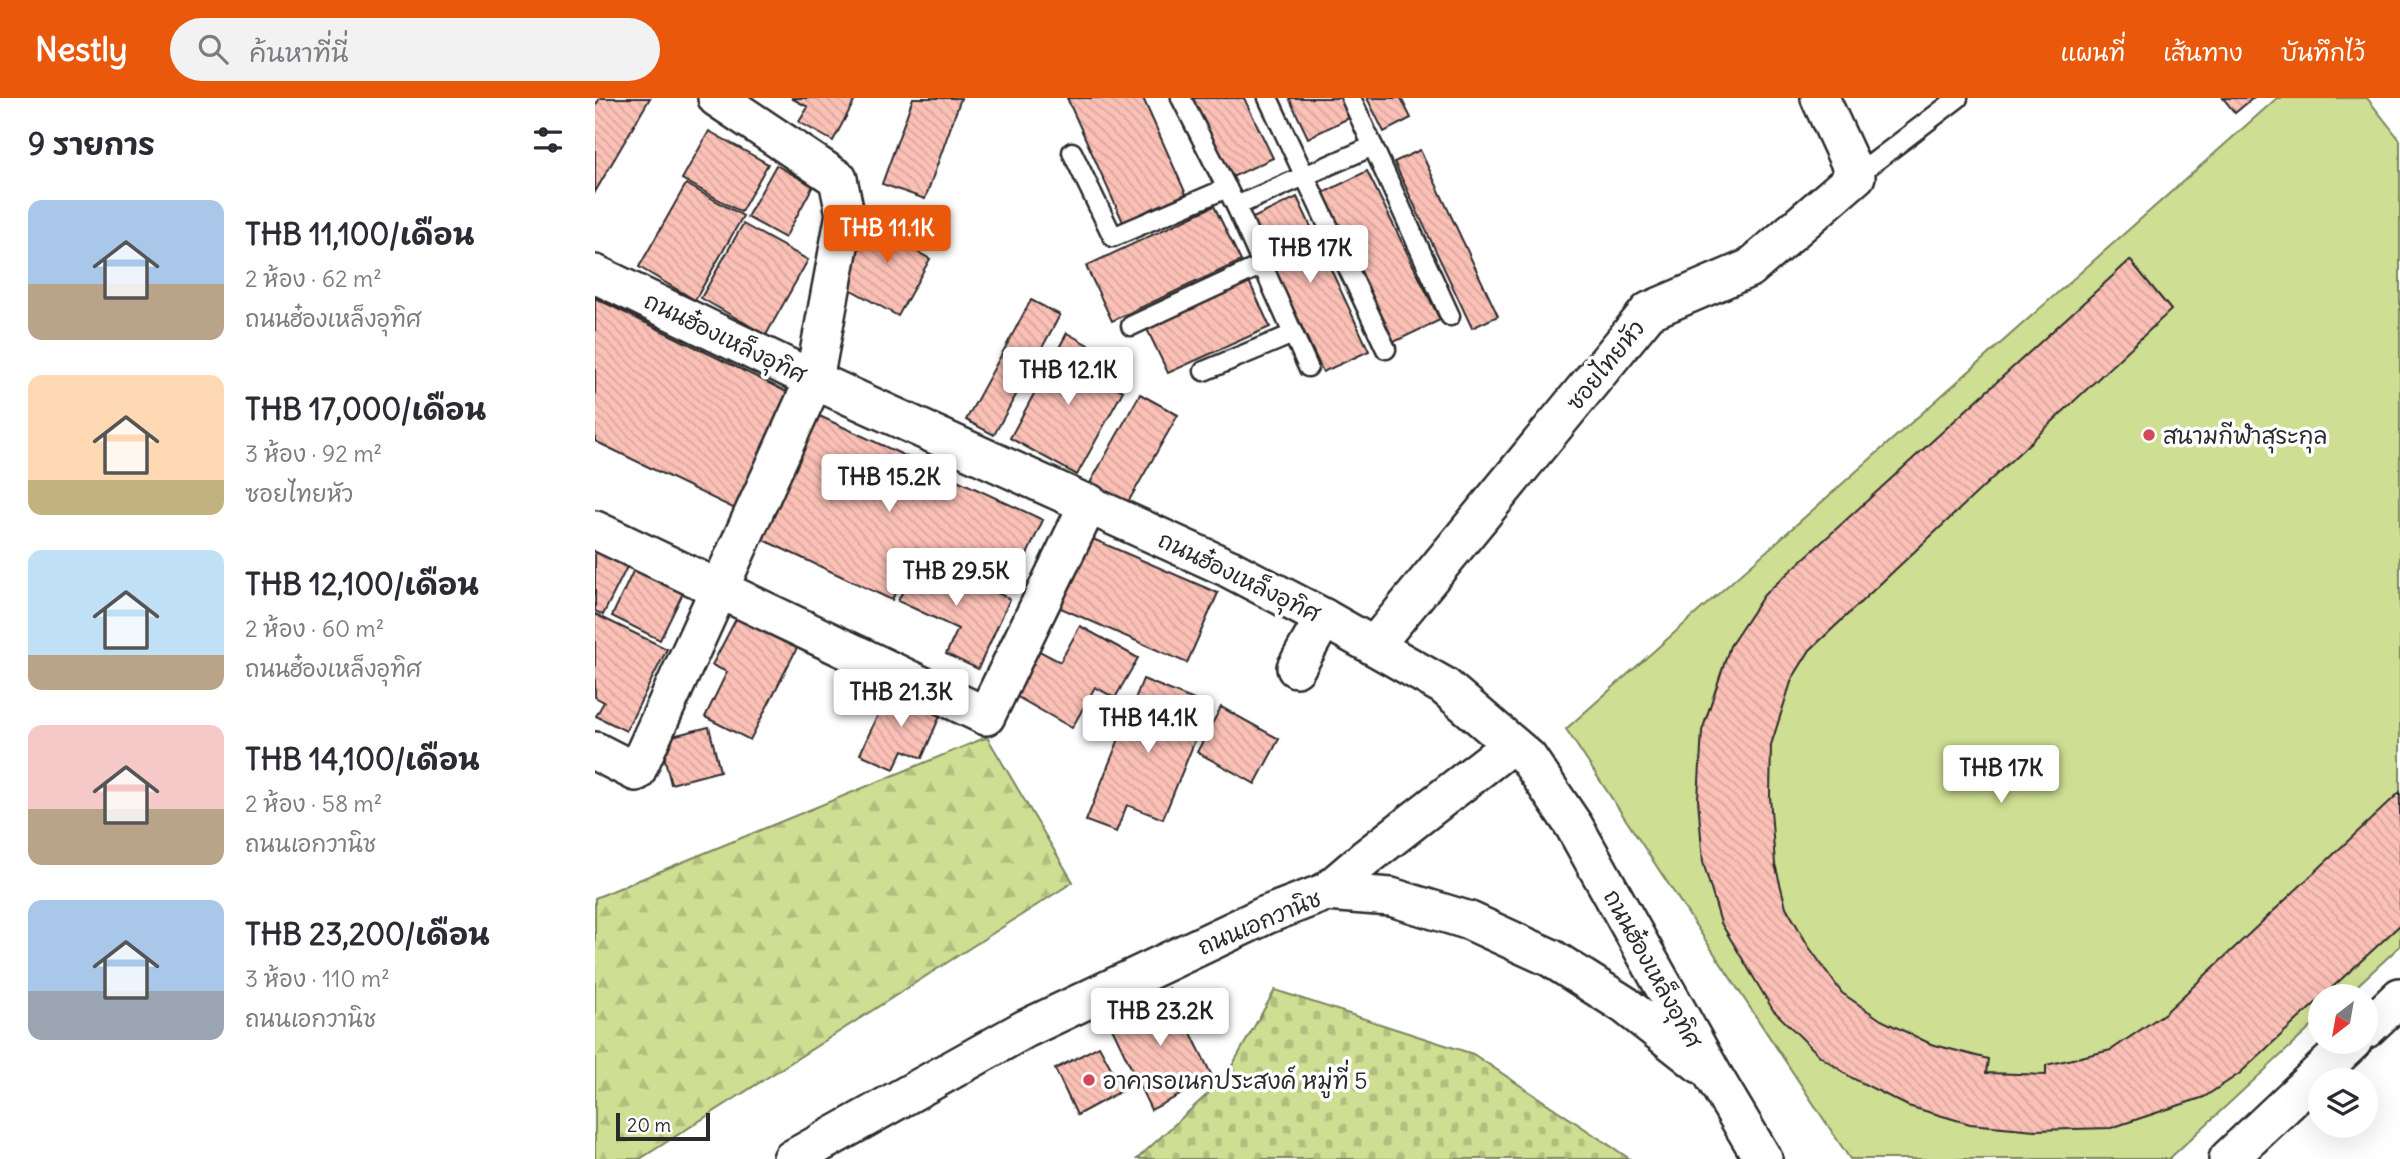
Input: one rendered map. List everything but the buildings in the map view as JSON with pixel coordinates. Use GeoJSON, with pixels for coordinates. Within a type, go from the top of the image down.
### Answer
{"type":"FeatureCollection","features":[{"type":"Feature","properties":{"kind":"street"},"geometry":{"type":"LineString","coordinates":[[595,751],[636,772],[814,380],[845,214],[838,179],[764,112],[717,98]]}},
{"type":"Feature","properties":{"kind":"street"},"geometry":{"type":"LineString","coordinates":[[1820,98],[1856,176]]}},
{"type":"Feature","properties":{"kind":"street","name":"ซอยไทยหัว"},"geometry":{"type":"LineString","coordinates":[[1374,646],[1649,311],[1750,268],[1856,176]]}},
{"type":"Feature","properties":{"kind":"street","name":"ถนนฮ๋องเหล็งอุทิศ"},"geometry":{"type":"LineString","coordinates":[[595,274],[814,380],[1228,568],[1324,618],[1444,686],[1528,758],[1574,826],[1713,1075]]}},
{"type":"Feature","properties":{"kind":"street"},"geometry":{"type":"LineString","coordinates":[[595,530],[986,716],[1089,503]]}},
{"type":"Feature","properties":{"kind":"street"},"geometry":{"type":"LineString","coordinates":[[1296,668],[1324,618]]}},
{"type":"Feature","properties":{"kind":"street"},"geometry":{"type":"LineString","coordinates":[[1483,720],[1497,756]]}},
{"type":"Feature","properties":{"kind":"street"},"geometry":{"type":"LineString","coordinates":[[1497,756],[1534,768]]}},
{"type":"Feature","properties":{"kind":"street"},"geometry":{"type":"LineString","coordinates":[[1326,892],[1497,756]]}},
{"type":"Feature","properties":{"kind":"street"},"geometry":{"type":"LineString","coordinates":[[1372,853],[1366,869],[1374,888],[1391,897]]}},
{"type":"Feature","properties":{"kind":"street","name":"ถนนเอกวานิช"},"geometry":{"type":"LineString","coordinates":[[792,1159],[1025,1029],[1266,915],[1326,892],[1391,897],[1470,921],[1551,958],[1625,1005],[1713,1075],[1763,1159]]}},
{"type":"Feature","properties":{"kind":"street"},"geometry":{"type":"LineString","coordinates":[[1625,1005],[1637,1009],[1659,1004],[1660,979]]}},
{"type":"Feature","properties":{"kind":"street"},"geometry":{"type":"LineString","coordinates":[[2378,1018],[2400,998]]}},
{"type":"Feature","properties":{"kind":"street"},"geometry":{"type":"LineString","coordinates":[[2228,1159],[2339,1054]]}},
{"type":"Feature","properties":{"kind":"lane"},"geometry":{"type":"LineString","coordinates":[[1181,98],[1236,206],[1308,367]]}},
{"type":"Feature","properties":{"kind":"lane"},"geometry":{"type":"LineString","coordinates":[[1268,98],[1386,349]]}},
{"type":"Feature","properties":{"kind":"lane"},"geometry":{"type":"LineString","coordinates":[[1352,98],[1450,316]]}},
{"type":"Feature","properties":{"kind":"lane"},"geometry":{"type":"LineString","coordinates":[[1856,176],[1958,98]]}},
{"type":"Feature","properties":{"kind":"lane"},"geometry":{"type":"LineString","coordinates":[[1236,206],[1373,146]]}},
{"type":"Feature","properties":{"kind":"lane"},"geometry":{"type":"LineString","coordinates":[[1072,152],[1113,237],[1227,188]]}},
{"type":"Feature","properties":{"kind":"lane"},"geometry":{"type":"LineString","coordinates":[[1132,326],[1262,265]]}},
{"type":"Feature","properties":{"kind":"lane"},"geometry":{"type":"LineString","coordinates":[[1205,371],[1293,334]]}},
{"type":"Feature","properties":{"kind":"green space","name":"สนามกีฬาสุระกุล"},"geometry":{"type":"Polygon","coordinates":[[[2277,98],[2367,98],[2400,140],[2400,946],[2359,984],[2308,984],[2308,1030],[2169,1159],[1850,1159],[1566,729],[2277,98]]]}},
{"type":"Feature","properties":{"kind":"green space"},"geometry":{"type":"Polygon","coordinates":[[[987,737],[1073,882],[640,1159],[595,1159],[595,898],[987,737]]]}},
{"type":"Feature","properties":{"kind":"green space"},"geometry":{"type":"Polygon","coordinates":[[[1275,990],[1473,1054],[1630,1159],[1137,1159],[1225,1078],[1275,990]]]}},
{"type":"Feature","properties":{"kind":"place","name":"สนามกีฬาสุระกุล"},"geometry":{"type":"Point","coordinates":[2149,435]}},
{"type":"Feature","properties":{"kind":"place","name":"อาคารอเนกประสงค์ หมู่ที่ 5"},"geometry":{"type":"Point","coordinates":[1089,1080]}}]}
